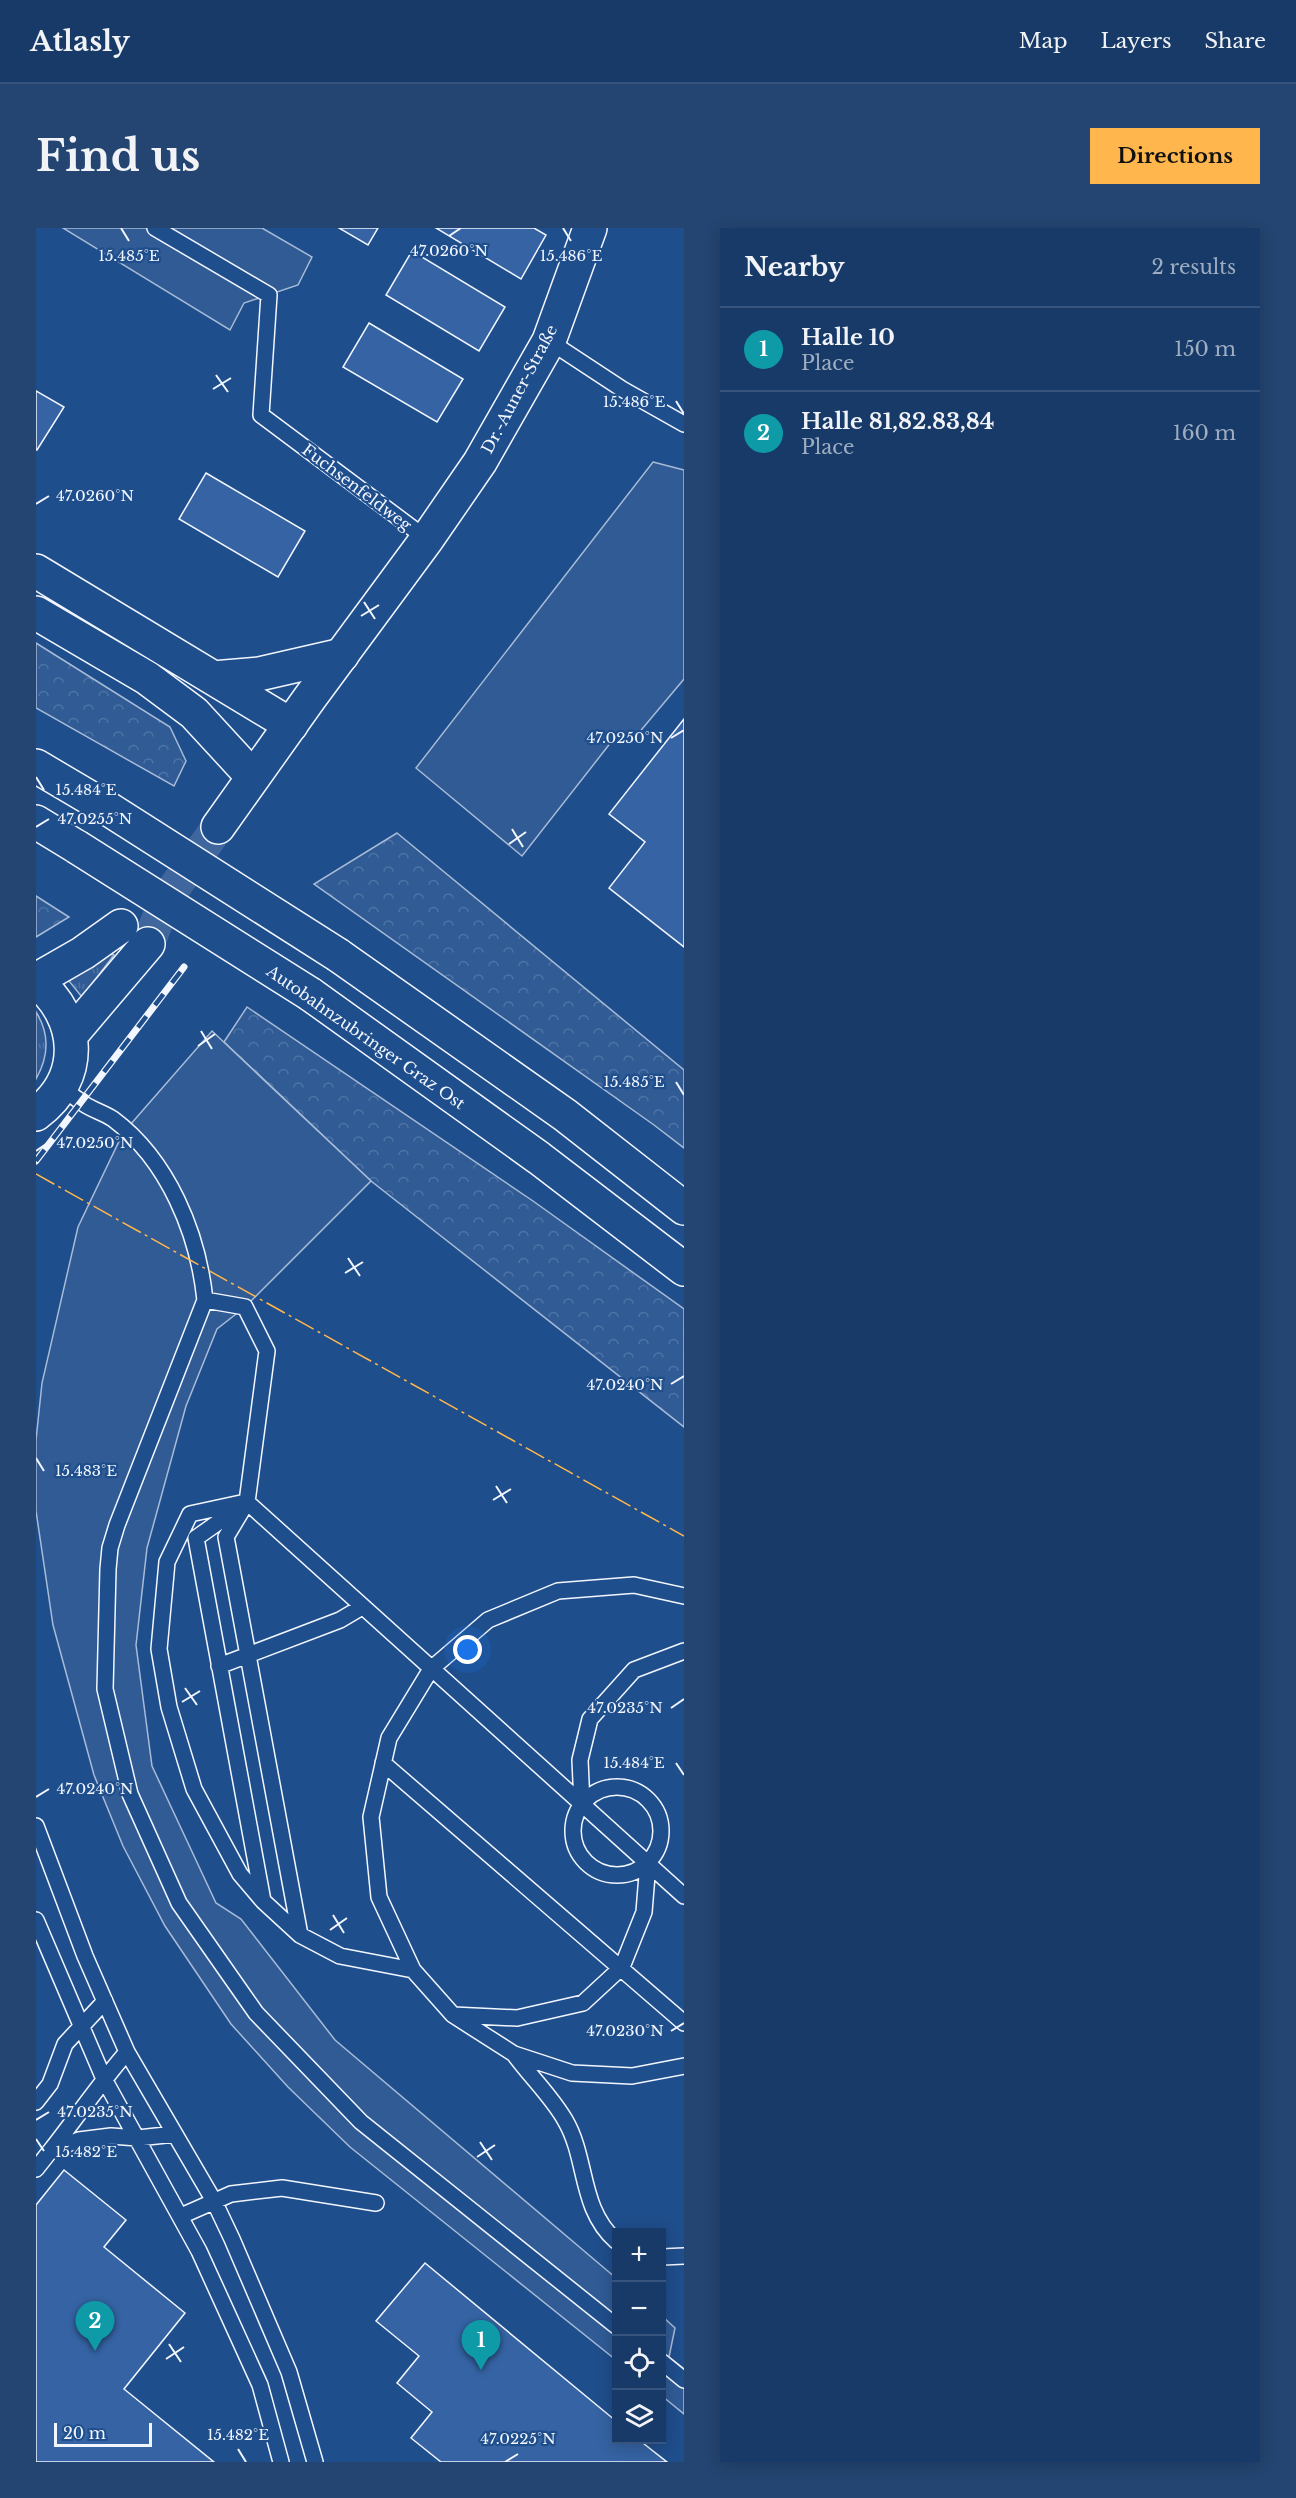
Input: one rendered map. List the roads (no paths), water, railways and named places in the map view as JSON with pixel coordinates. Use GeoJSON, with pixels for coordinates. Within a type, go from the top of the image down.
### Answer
{"type":"FeatureCollection","features":[{"type":"Feature","properties":{"kind":"main road","name":"Dr.-Auner-Straße"},"geometry":{"type":"LineString","coordinates":[[428,539],[480,462],[549,341],[590,228]]}},
{"type":"Feature","properties":{"kind":"main road","name":"Fuchsenfeldweg"},"geometry":{"type":"LineString","coordinates":[[218,827],[428,539]]}},
{"type":"Feature","properties":{"kind":"main road"},"geometry":{"type":"LineString","coordinates":[[36,571],[291,725]]}},
{"type":"Feature","properties":{"kind":"main road"},"geometry":{"type":"LineString","coordinates":[[36,613],[147,678],[194,713],[254,777]]}},
{"type":"Feature","properties":{"kind":"main road"},"geometry":{"type":"LineString","coordinates":[[213,678],[259,674],[342,655]]}},
{"type":"Feature","properties":{"kind":"main road"},"geometry":{"type":"LineString","coordinates":[[36,766],[107,808],[338,955],[565,1115],[684,1208]]}},
{"type":"Feature","properties":{"kind":"main road","name":"Autobahnzubringer Graz Ost"},"geometry":{"type":"LineString","coordinates":[[36,822],[309,994],[539,1158],[684,1269]]}},
{"type":"Feature","properties":{"kind":"main road"},"geometry":{"type":"LineString","coordinates":[[36,1114],[62,1088],[69,1068],[72,1046],[69,1025],[59,1005],[36,981],[83,954],[121,926]]}},
{"type":"Feature","properties":{"kind":"main road"},"geometry":{"type":"LineString","coordinates":[[70,1036],[148,944]]}},
{"type":"Feature","properties":{"kind":"lane","name":"Fuchsenfeldweg"},"geometry":{"type":"LineString","coordinates":[[155,228],[269,295],[261,415],[428,539]]}},
{"type":"Feature","properties":{"kind":"lane"},"geometry":{"type":"LineString","coordinates":[[549,341],[622,389],[684,424]]}},
{"type":"Feature","properties":{"kind":"lane"},"geometry":{"type":"LineString","coordinates":[[62,1088],[82,1103],[112,1118],[138,1141],[160,1169],[174,1191],[202,1273],[205,1300],[110,1548],[105,1689],[130,1794],[179,1903],[256,2013],[361,2122],[612,2323]]}},
{"type":"Feature","properties":{"kind":"lane"},"geometry":{"type":"LineString","coordinates":[[205,1300],[245,1306],[267,1351],[247,1502],[226,1537],[300,1935]]}},
{"type":"Feature","properties":{"kind":"lane"},"geometry":{"type":"LineString","coordinates":[[247,1502],[430,1670],[684,1896]]}},
{"type":"Feature","properties":{"kind":"lane"},"geometry":{"type":"LineString","coordinates":[[247,1502],[196,1538],[263,1901]]}},
{"type":"Feature","properties":{"kind":"lane"},"geometry":{"type":"LineString","coordinates":[[247,1502],[190,1514],[167,1562],[159,1649],[169,1707],[194,1789],[240,1874],[263,1901],[300,1935],[340,1956],[413,1970]]}},
{"type":"Feature","properties":{"kind":"lane"},"geometry":{"type":"LineString","coordinates":[[684,1596],[634,1584],[558,1591],[488,1620],[430,1670],[388,1738],[371,1817],[379,1897],[413,1970],[453,2015],[513,2055],[572,2073],[632,2076],[684,2066]]}},
{"type":"Feature","properties":{"kind":"lane"},"geometry":{"type":"LineString","coordinates":[[219,1666],[340,1620],[362,1607]]}},
{"type":"Feature","properties":{"kind":"lane"},"geometry":{"type":"LineString","coordinates":[[582,1804],[580,1760],[590,1719],[634,1670],[684,1651]]}},
{"type":"Feature","properties":{"kind":"lane"},"geometry":{"type":"LineString","coordinates":[[383,1763],[622,1967],[684,2023]]}},
{"type":"Feature","properties":{"kind":"lane"},"geometry":{"type":"LineString","coordinates":[[620,1786],[635,1790],[647,1797],[656,1809],[661,1822],[661,1837],[657,1851],[648,1863],[636,1871],[614,1875],[594,1869],[582,1859],[575,1846],[574,1817],[592,1794],[606,1788],[620,1786]]}},
{"type":"Feature","properties":{"kind":"lane"},"geometry":{"type":"LineString","coordinates":[[36,1826],[85,1956],[127,2052],[214,2201],[232,2238],[289,2372],[315,2462]]}},
{"type":"Feature","properties":{"kind":"lane"},"geometry":{"type":"LineString","coordinates":[[453,2015],[517,2018],[583,2003],[622,1967],[644,1912],[648,1863]]}},
{"type":"Feature","properties":{"kind":"lane"},"geometry":{"type":"LineString","coordinates":[[36,1920],[104,2079],[199,2251],[260,2385],[281,2462]]}},
{"type":"Feature","properties":{"kind":"lane"},"geometry":{"type":"LineString","coordinates":[[36,2102],[50,2084],[65,2044],[105,2001]]}},
{"type":"Feature","properties":{"kind":"lane"},"geometry":{"type":"LineString","coordinates":[[36,2169],[127,2052]]}},
{"type":"Feature","properties":{"kind":"lane"},"geometry":{"type":"LineString","coordinates":[[513,2055],[566,2120],[582,2166],[592,2209],[612,2236]]}},
{"type":"Feature","properties":{"kind":"lane"},"geometry":{"type":"LineString","coordinates":[[51,2150],[79,2140],[111,2136],[138,2138],[175,2134]]}},
{"type":"Feature","properties":{"kind":"lane"},"geometry":{"type":"LineString","coordinates":[[181,2216],[231,2194],[282,2188],[376,2203]]}},
{"type":"Feature","properties":{"kind":"lane"},"geometry":{"type":"LineString","coordinates":[[666,2257],[684,2256]]}},
{"type":"Feature","properties":{"kind":"lane"},"geometry":{"type":"LineString","coordinates":[[666,2365],[684,2380]]}},
{"type":"Feature","properties":{"kind":"tunnel"},"geometry":{"type":"LineString","coordinates":[[148,944],[166,899],[218,827]]}},
{"type":"Feature","properties":{"kind":"railway"},"geometry":{"type":"LineString","coordinates":[[36,1161],[184,967]]}},
{"type":"Feature","properties":{"kind":"place","name":"Halle 81,82.83,84"},"geometry":{"type":"Point","coordinates":[95,2351]}},
{"type":"Feature","properties":{"kind":"place","name":"Halle 10"},"geometry":{"type":"Point","coordinates":[481,2370]}}]}
